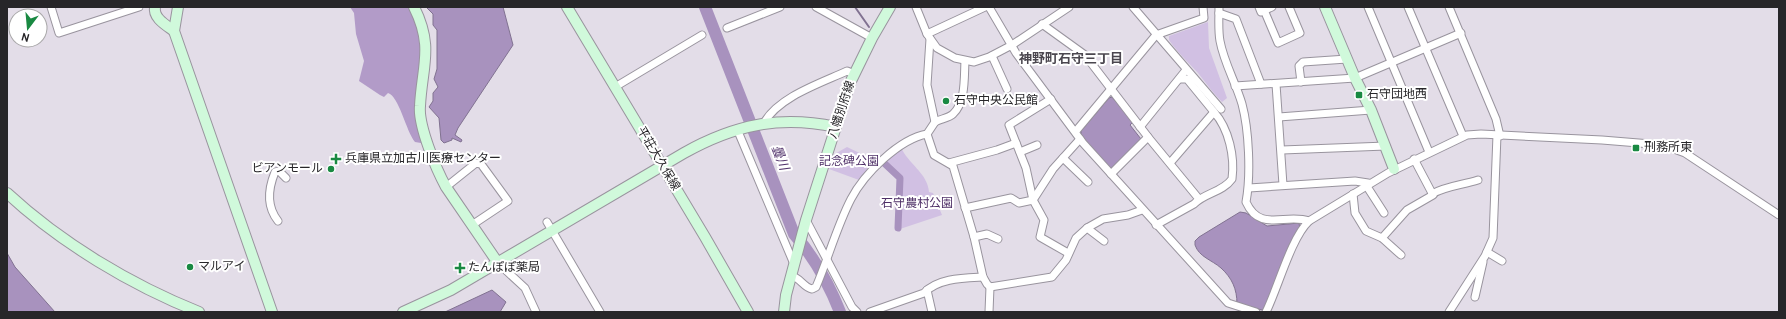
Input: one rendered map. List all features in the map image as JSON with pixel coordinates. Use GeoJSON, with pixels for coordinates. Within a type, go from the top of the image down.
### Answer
{"type":"FeatureCollection","features":[{"type":"Feature","properties":{"kind":"street"},"geometry":{"type":"LineString","coordinates":[[51,7],[59,33],[139,7]]}},
{"type":"Feature","properties":{"kind":"street"},"geometry":{"type":"LineString","coordinates":[[155,7],[155,14],[157,17],[174,31]]}},
{"type":"Feature","properties":{"kind":"street"},"geometry":{"type":"LineString","coordinates":[[178,7],[174,31],[272,312]]}},
{"type":"Feature","properties":{"kind":"street"},"geometry":{"type":"LineString","coordinates":[[414,7],[421,20],[426,48],[419,107],[429,148],[446,187],[498,262],[525,288],[536,312]]}},
{"type":"Feature","properties":{"kind":"street","name":"平荘大久保線"},"geometry":{"type":"LineString","coordinates":[[567,7],[661,166],[733,283],[748,312]]}},
{"type":"Feature","properties":{"kind":"street"},"geometry":{"type":"LineString","coordinates":[[727,28],[780,7]]}},
{"type":"Feature","properties":{"kind":"street"},"geometry":{"type":"LineString","coordinates":[[816,7],[872,38]]}},
{"type":"Feature","properties":{"kind":"street","name":"八幡別府線"},"geometry":{"type":"LineString","coordinates":[[784,312],[791,276],[806,220],[854,74],[890,7]]}},
{"type":"Feature","properties":{"kind":"street"},"geometry":{"type":"LineString","coordinates":[[916,7],[928,37],[941,51],[965,61],[980,61],[992,56],[1012,45],[1068,7]]}},
{"type":"Feature","properties":{"kind":"street"},"geometry":{"type":"LineString","coordinates":[[928,37],[985,7]]}},
{"type":"Feature","properties":{"kind":"street"},"geometry":{"type":"LineString","coordinates":[[989,7],[1012,45],[1076,131],[1080,139],[1142,210],[1230,308],[1256,312]]}},
{"type":"Feature","properties":{"kind":"street"},"geometry":{"type":"LineString","coordinates":[[1076,131],[1156,35],[1204,18],[1203,7]]}},
{"type":"Feature","properties":{"kind":"street"},"geometry":{"type":"LineString","coordinates":[[1272,7],[1262,9],[1278,43],[1300,33],[1289,7]]}},
{"type":"Feature","properties":{"kind":"street"},"geometry":{"type":"LineString","coordinates":[[1325,7],[1355,78],[1371,110],[1394,169]]}},
{"type":"Feature","properties":{"kind":"street"},"geometry":{"type":"LineString","coordinates":[[1368,7],[1430,152]]}},
{"type":"Feature","properties":{"kind":"street"},"geometry":{"type":"LineString","coordinates":[[1408,7],[1463,136]]}},
{"type":"Feature","properties":{"kind":"street"},"geometry":{"type":"LineString","coordinates":[[1449,7],[1496,119],[1499,136],[1493,238],[1486,254],[1449,312]]}},
{"type":"Feature","properties":{"kind":"street"},"geometry":{"type":"LineString","coordinates":[[1136,8],[1217,110],[1230,145],[1232,179],[1222,188],[1199,199],[1194,204],[1156,224]]}},
{"type":"Feature","properties":{"kind":"street"},"geometry":{"type":"LineString","coordinates":[[1261,84],[1236,19],[1219,10],[1220,40],[1225,62],[1242,106],[1249,162],[1246,202],[1248,207],[1252,212],[1265,221],[1299,219],[1309,221]]}},
{"type":"Feature","properties":{"kind":"street"},"geometry":{"type":"LineString","coordinates":[[1042,24],[1085,55],[1140,127],[1199,199]]}},
{"type":"Feature","properties":{"kind":"street"},"geometry":{"type":"LineString","coordinates":[[1235,86],[1355,78],[1461,33]]}},
{"type":"Feature","properties":{"kind":"street"},"geometry":{"type":"LineString","coordinates":[[615,88],[702,35]]}},
{"type":"Feature","properties":{"kind":"street"},"geometry":{"type":"LineString","coordinates":[[928,37],[927,85],[935,122]]}},
{"type":"Feature","properties":{"kind":"street"},"geometry":{"type":"LineString","coordinates":[[992,56],[1007,89]]}},
{"type":"Feature","properties":{"kind":"street"},"geometry":{"type":"LineString","coordinates":[[1301,82],[1299,66],[1303,62],[1347,59]]}},
{"type":"Feature","properties":{"kind":"street"},"geometry":{"type":"LineString","coordinates":[[965,61],[964,85],[958,107],[952,114],[935,122],[928,134],[934,155],[949,162],[953,166],[974,237],[983,277],[990,287],[989,312]]}},
{"type":"Feature","properties":{"kind":"street"},"geometry":{"type":"LineString","coordinates":[[1140,127],[1186,70]]}},
{"type":"Feature","properties":{"kind":"street"},"geometry":{"type":"LineString","coordinates":[[764,123],[768,114],[797,94],[847,71],[854,74]]}},
{"type":"Feature","properties":{"kind":"street"},"geometry":{"type":"LineString","coordinates":[[1180,79],[1187,79],[1217,110]]}},
{"type":"Feature","properties":{"kind":"street"},"geometry":{"type":"LineString","coordinates":[[1276,84],[1282,150],[1283,185]]}},
{"type":"Feature","properties":{"kind":"street"},"geometry":{"type":"LineString","coordinates":[[1051,99],[1009,125],[1026,168],[1033,200],[1044,220],[1040,236],[1068,253]]}},
{"type":"Feature","properties":{"kind":"street"},"geometry":{"type":"LineString","coordinates":[[1170,163],[1217,110]]}},
{"type":"Feature","properties":{"kind":"street"},"geometry":{"type":"LineString","coordinates":[[1279,117],[1371,110]]}},
{"type":"Feature","properties":{"kind":"street"},"geometry":{"type":"LineString","coordinates":[[403,312],[433,300],[498,262],[549,226],[706,141],[737,129],[764,123],[806,122],[836,127]]}},
{"type":"Feature","properties":{"kind":"street"},"geometry":{"type":"LineString","coordinates":[[737,129],[794,264]]}},
{"type":"Feature","properties":{"kind":"street"},"geometry":{"type":"LineString","coordinates":[[791,276],[797,277],[808,288],[812,289],[816,287],[851,199],[860,185],[901,144],[917,136],[928,134]]}},
{"type":"Feature","properties":{"kind":"street"},"geometry":{"type":"LineString","coordinates":[[1266,312],[1275,294],[1286,263],[1303,228],[1309,221],[1367,184],[1394,169],[1463,136],[1475,134],[1654,143],[1673,148],[1695,159],[1779,216]]}},
{"type":"Feature","properties":{"kind":"street"},"geometry":{"type":"LineString","coordinates":[[1111,174],[1148,137]]}},
{"type":"Feature","properties":{"kind":"street"},"geometry":{"type":"LineString","coordinates":[[966,208],[1011,198],[1019,203],[1033,200],[1053,169],[1080,139]]}},
{"type":"Feature","properties":{"kind":"street"},"geometry":{"type":"LineString","coordinates":[[949,162],[1016,143]]}},
{"type":"Feature","properties":{"kind":"street"},"geometry":{"type":"LineString","coordinates":[[1020,152],[1037,145]]}},
{"type":"Feature","properties":{"kind":"street"},"geometry":{"type":"LineString","coordinates":[[1282,150],[1386,146]]}},
{"type":"Feature","properties":{"kind":"street"},"geometry":{"type":"LineString","coordinates":[[1062,158],[1088,182]]}},
{"type":"Feature","properties":{"kind":"street"},"geometry":{"type":"LineString","coordinates":[[1414,159],[1432,194]]}},
{"type":"Feature","properties":{"kind":"street"},"geometry":{"type":"LineString","coordinates":[[446,187],[476,164],[482,164],[508,201],[472,225]]}},
{"type":"Feature","properties":{"kind":"street"},"geometry":{"type":"LineString","coordinates":[[278,221],[271,210],[268,201],[269,194],[275,172],[279,171],[286,178]]}},
{"type":"Feature","properties":{"kind":"street"},"geometry":{"type":"LineString","coordinates":[[1382,238],[1407,210],[1433,195],[1432,194],[1442,188],[1463,185],[1478,180]]}},
{"type":"Feature","properties":{"kind":"street"},"geometry":{"type":"LineString","coordinates":[[1248,188],[1355,181],[1367,184],[1384,213]]}},
{"type":"Feature","properties":{"kind":"street"},"geometry":{"type":"LineString","coordinates":[[7,193],[28,212],[61,237],[145,287],[199,312]]}},
{"type":"Feature","properties":{"kind":"street"},"geometry":{"type":"LineString","coordinates":[[1353,194],[1355,213],[1366,231],[1382,238],[1401,255]]}},
{"type":"Feature","properties":{"kind":"street"},"geometry":{"type":"LineString","coordinates":[[990,287],[1052,276],[1064,264],[1076,238],[1087,228],[1103,219],[1128,215],[1142,210]]}},
{"type":"Feature","properties":{"kind":"street"},"geometry":{"type":"LineString","coordinates":[[806,220],[852,307],[857,312]]}},
{"type":"Feature","properties":{"kind":"street"},"geometry":{"type":"LineString","coordinates":[[549,226],[600,312]]}},
{"type":"Feature","properties":{"kind":"street"},"geometry":{"type":"LineString","coordinates":[[1087,228],[1104,241]]}},
{"type":"Feature","properties":{"kind":"street"},"geometry":{"type":"LineString","coordinates":[[974,237],[987,234],[998,239]]}},
{"type":"Feature","properties":{"kind":"street"},"geometry":{"type":"LineString","coordinates":[[1486,254],[1502,261]]}},
{"type":"Feature","properties":{"kind":"street"},"geometry":{"type":"LineString","coordinates":[[1475,297],[1486,254]]}},
{"type":"Feature","properties":{"kind":"street"},"geometry":{"type":"LineString","coordinates":[[870,312],[924,294],[931,287],[944,282],[983,277]]}},
{"type":"Feature","properties":{"kind":"street"},"geometry":{"type":"LineString","coordinates":[[927,290],[932,312]]}},
{"type":"Feature","properties":{"kind":"green space"},"geometry":{"type":"Polygon","coordinates":[[[1208,22],[1209,48],[1227,98],[1222,102],[1169,40],[1169,36],[1208,22]]]}},
{"type":"Feature","properties":{"kind":"green space","name":"記念碑公園"},"geometry":{"type":"Polygon","coordinates":[[[847,147],[874,160],[859,180],[829,169],[833,155],[847,147]]]}},
{"type":"Feature","properties":{"kind":"green space","name":"石守農村公園"},"geometry":{"type":"Polygon","coordinates":[[[901,147],[925,179],[929,192],[933,193],[942,215],[900,229],[901,178],[885,162],[901,147]]]}},
{"type":"Feature","properties":{"kind":"shaded area"},"geometry":{"type":"Polygon","coordinates":[[[350,7],[411,7],[422,48],[423,141],[421,143],[415,142],[396,100],[392,96],[388,93],[384,97],[359,81],[364,61],[356,34],[354,13],[350,7]]]}},
{"type":"Feature","properties":{"kind":"shaded area"},"geometry":{"type":"Polygon","coordinates":[[[426,7],[503,7],[513,45],[458,128],[455,135],[462,140],[461,142],[452,138],[452,140],[444,143],[441,140],[439,118],[429,107],[433,101],[433,93],[438,87],[434,79],[437,69],[437,30],[433,25],[433,14],[426,7]]]}},
{"type":"Feature","properties":{"kind":"shaded area"},"geometry":{"type":"Polygon","coordinates":[[[1112,97],[1133,122],[1130,125],[1141,139],[1113,169],[1109,169],[1081,136],[1081,131],[1109,98],[1112,97]]]}},
{"type":"Feature","properties":{"kind":"shaded area"},"geometry":{"type":"Polygon","coordinates":[[[1240,212],[1246,213],[1267,226],[1299,223],[1300,229],[1265,308],[1262,310],[1237,304],[1235,289],[1228,276],[1221,268],[1199,253],[1195,245],[1195,241],[1199,237],[1240,212]]]}},
{"type":"Feature","properties":{"kind":"shaded area"},"geometry":{"type":"Polygon","coordinates":[[[7,253],[15,267],[55,312],[7,312],[7,253]]]}},
{"type":"Feature","properties":{"kind":"shaded area"},"geometry":{"type":"Polygon","coordinates":[[[492,290],[506,302],[500,312],[445,312],[492,290]]]}},
{"type":"Feature","properties":{"kind":"waterway","name":"曇川"},"geometry":{"type":"LineString","coordinates":[[705,7],[794,234],[820,271],[840,312]]}},
{"type":"Feature","properties":{"kind":"waterway"},"geometry":{"type":"LineString","coordinates":[[855,7],[869,27]]}},
{"type":"Feature","properties":{"kind":"waterway"},"geometry":{"type":"LineString","coordinates":[[884,163],[900,178],[898,228]]}},
{"type":"Feature","properties":{"kind":"place","name":"石守団地西"},"geometry":{"type":"Point","coordinates":[1359,95]}},
{"type":"Feature","properties":{"kind":"place","name":"石守中央公民館"},"geometry":{"type":"Point","coordinates":[946,101]}},
{"type":"Feature","properties":{"kind":"place","name":"刑務所東"},"geometry":{"type":"Point","coordinates":[1636,148]}},
{"type":"Feature","properties":{"kind":"place","name":"兵庫県立加古川医療センター"},"geometry":{"type":"Point","coordinates":[336,159]}},
{"type":"Feature","properties":{"kind":"place","name":"ビアンモール"},"geometry":{"type":"Point","coordinates":[331,169]}},
{"type":"Feature","properties":{"kind":"place","name":"マルアイ"},"geometry":{"type":"Point","coordinates":[190,267]}},
{"type":"Feature","properties":{"kind":"place","name":"たんぽぽ薬局"},"geometry":{"type":"Point","coordinates":[460,268]}},
{"type":"Feature","properties":{"kind":"district","name":"神野町石守三丁目"},"geometry":{"type":"Point","coordinates":[1071,60]}}]}
